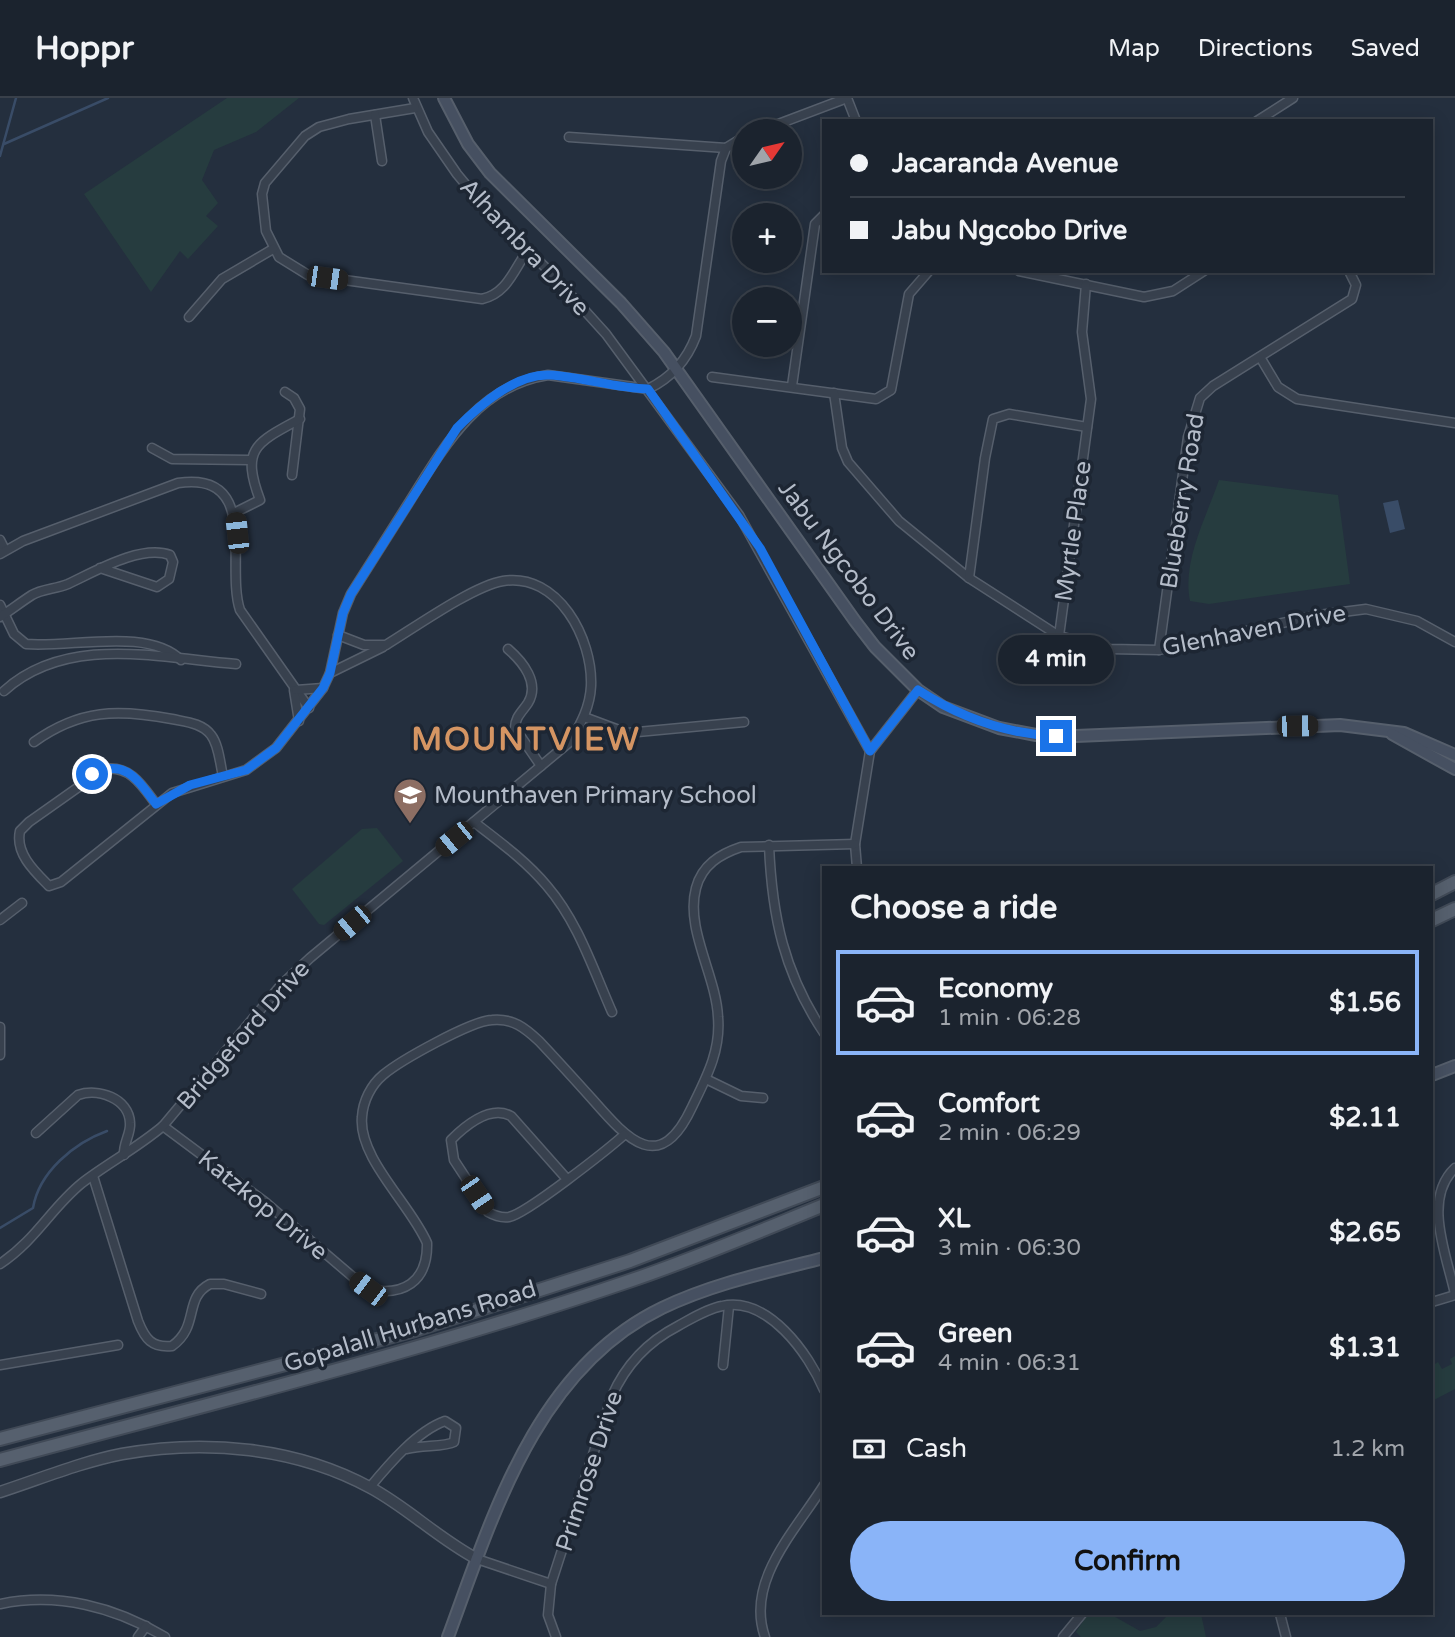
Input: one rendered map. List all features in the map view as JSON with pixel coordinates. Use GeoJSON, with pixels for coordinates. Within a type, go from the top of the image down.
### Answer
{"type":"FeatureCollection","features":[{"type":"Feature","properties":{"kind":"main road","name":"Jabu Ngcobo Drive"},"geometry":{"type":"LineString","coordinates":[[444,98],[468,144],[490,173],[621,303],[677,369],[855,621],[875,647],[918,690],[971,719],[1036,735],[1340,725],[1392,734],[1404,733],[1455,755]]}},
{"type":"Feature","properties":{"kind":"main road","name":"Jabu Ngcobo Drive"},"geometry":{"type":"LineString","coordinates":[[1392,734],[1455,769]]}},
{"type":"Feature","properties":{"kind":"main road"},"geometry":{"type":"LineString","coordinates":[[1433,893],[1455,882]]}},
{"type":"Feature","properties":{"kind":"main road"},"geometry":{"type":"LineString","coordinates":[[1433,920],[1455,909]]}},
{"type":"Feature","properties":{"kind":"main road"},"geometry":{"type":"LineString","coordinates":[[1433,1075],[1455,1066]]}},
{"type":"Feature","properties":{"kind":"main road","name":"Gopalall Hurbans Road"},"geometry":{"type":"LineString","coordinates":[[0,1439],[415,1330],[629,1261],[822,1188]]}},
{"type":"Feature","properties":{"kind":"main road","name":"Gopalall Hurbans Road"},"geometry":{"type":"LineString","coordinates":[[0,1460],[239,1398],[435,1343],[633,1280],[822,1206]]}},
{"type":"Feature","properties":{"kind":"main road"},"geometry":{"type":"LineString","coordinates":[[448,1637],[477,1559],[537,1426],[564,1387],[595,1353],[631,1325],[701,1291],[822,1259]]}},
{"type":"Feature","properties":{"kind":"street","name":"Alhambra Drive"},"geometry":{"type":"LineString","coordinates":[[413,98],[415,108],[457,174],[486,209],[606,334],[760,548],[870,751]]}},
{"type":"Feature","properties":{"kind":"street"},"geometry":{"type":"LineString","coordinates":[[792,119],[847,98],[855,119]]}},
{"type":"Feature","properties":{"kind":"street"},"geometry":{"type":"LineString","coordinates":[[1260,119],[1293,98]]}},
{"type":"Feature","properties":{"kind":"street"},"geometry":{"type":"LineString","coordinates":[[415,108],[319,127],[291,150],[265,183],[262,194],[266,232],[273,249],[290,266],[308,275],[482,299],[493,297],[505,289],[528,250]]}},
{"type":"Feature","properties":{"kind":"street"},"geometry":{"type":"LineString","coordinates":[[375,115],[382,161]]}},
{"type":"Feature","properties":{"kind":"street"},"geometry":{"type":"LineString","coordinates":[[569,136],[726,148],[732,144]]}},
{"type":"Feature","properties":{"kind":"street"},"geometry":{"type":"LineString","coordinates":[[156,804],[139,781],[127,772],[115,767],[104,769],[29,822],[20,831],[20,849],[34,872],[49,886],[61,882],[156,804],[190,785],[259,763],[299,722],[323,688],[330,673],[351,594],[457,428],[474,411],[516,383],[548,375],[648,389],[677,369],[690,352],[696,336],[726,148]]}},
{"type":"Feature","properties":{"kind":"street"},"geometry":{"type":"LineString","coordinates":[[792,386],[815,224],[822,217]]}},
{"type":"Feature","properties":{"kind":"street"},"geometry":{"type":"LineString","coordinates":[[189,317],[222,279],[273,249]]}},
{"type":"Feature","properties":{"kind":"street"},"geometry":{"type":"LineString","coordinates":[[712,377],[876,398],[891,390],[909,294],[927,273]]}},
{"type":"Feature","properties":{"kind":"street"},"geometry":{"type":"LineString","coordinates":[[1029,273],[1152,296],[1173,290],[1201,273]]}},
{"type":"Feature","properties":{"kind":"street","name":"Blueberry Road"},"geometry":{"type":"LineString","coordinates":[[1159,650],[1193,416],[1200,398],[1213,386],[1352,299],[1356,285],[1350,273]]}},
{"type":"Feature","properties":{"kind":"street","name":"Myrtle Place"},"geometry":{"type":"LineString","coordinates":[[1059,636],[1091,383],[1082,332],[1086,284]]}},
{"type":"Feature","properties":{"kind":"street"},"geometry":{"type":"LineString","coordinates":[[1260,357],[1278,387],[1297,399],[1455,422]]}},
{"type":"Feature","properties":{"kind":"street"},"geometry":{"type":"LineString","coordinates":[[285,392],[299,402],[300,419],[292,474]]}},
{"type":"Feature","properties":{"kind":"street","name":"Glenhaven Drive"},"geometry":{"type":"LineString","coordinates":[[834,393],[848,462],[899,521],[969,579],[1059,636],[1110,649],[1159,650],[1319,615],[1366,610],[1417,621],[1455,642]]}},
{"type":"Feature","properties":{"kind":"street","name":"Myrtle Place"},"geometry":{"type":"LineString","coordinates":[[969,579],[985,458],[993,419],[1009,414],[1087,427]]}},
{"type":"Feature","properties":{"kind":"street"},"geometry":{"type":"LineString","coordinates":[[234,513],[260,500],[250,473],[249,460],[264,440],[300,419]]}},
{"type":"Feature","properties":{"kind":"street"},"geometry":{"type":"LineString","coordinates":[[152,447],[172,460],[249,460]]}},
{"type":"Feature","properties":{"kind":"street"},"geometry":{"type":"LineString","coordinates":[[0,540],[2,552],[178,483],[194,481],[215,487],[234,513],[234,594],[240,610],[309,708]]}},
{"type":"Feature","properties":{"kind":"street"},"geometry":{"type":"LineString","coordinates":[[2,615],[34,594],[65,585],[100,568],[122,560],[162,552],[170,555],[173,562],[169,579],[157,587],[100,568]]}},
{"type":"Feature","properties":{"kind":"street","name":"Bridgeford Drive"},"geometry":{"type":"LineString","coordinates":[[0,1264],[24,1248],[68,1196],[163,1126],[281,985],[570,741],[584,717],[591,687],[588,652],[561,603],[548,590],[532,582],[500,581],[330,673]]}},
{"type":"Feature","properties":{"kind":"street"},"geometry":{"type":"LineString","coordinates":[[0,605],[2,615],[14,635],[26,644],[145,642],[166,648],[181,660]]}},
{"type":"Feature","properties":{"kind":"street"},"geometry":{"type":"LineString","coordinates":[[338,635],[364,645],[386,645]]}},
{"type":"Feature","properties":{"kind":"street"},"geometry":{"type":"LineString","coordinates":[[508,649],[518,657],[531,679],[530,699],[517,718],[516,728],[541,766]]}},
{"type":"Feature","properties":{"kind":"street"},"geometry":{"type":"LineString","coordinates":[[4,691],[40,667],[81,655],[129,654],[236,664]]}},
{"type":"Feature","properties":{"kind":"street"},"geometry":{"type":"LineString","coordinates":[[294,688],[323,688]]}},
{"type":"Feature","properties":{"kind":"street"},"geometry":{"type":"LineString","coordinates":[[294,688],[299,722]]}},
{"type":"Feature","properties":{"kind":"street"},"geometry":{"type":"LineString","coordinates":[[857,866],[855,844],[870,751],[918,690]]}},
{"type":"Feature","properties":{"kind":"street"},"geometry":{"type":"LineString","coordinates":[[34,742],[54,729],[85,716],[105,712],[135,712],[192,723],[205,729],[214,741],[223,776]]}},
{"type":"Feature","properties":{"kind":"street"},"geometry":{"type":"LineString","coordinates":[[584,717],[627,733],[744,722]]}},
{"type":"Feature","properties":{"kind":"street"},"geometry":{"type":"LineString","coordinates":[[474,822],[521,859],[549,888],[575,927],[612,1012]]}},
{"type":"Feature","properties":{"kind":"street","name":"Katzkop Drive"},"geometry":{"type":"LineString","coordinates":[[163,1126],[265,1202],[368,1289],[387,1293],[412,1284],[428,1258],[427,1243],[371,1154],[362,1134],[364,1103],[384,1074],[476,1022],[511,1021],[526,1028],[539,1041],[624,1135],[646,1146],[658,1146],[676,1136],[705,1079],[718,1041],[719,1016],[693,908],[697,885],[709,864],[725,852],[741,847],[855,844]]}},
{"type":"Feature","properties":{"kind":"street"},"geometry":{"type":"LineString","coordinates":[[769,845],[772,895],[779,937],[797,986],[822,1030]]}},
{"type":"Feature","properties":{"kind":"street"},"geometry":{"type":"LineString","coordinates":[[0,920],[22,902]]}},
{"type":"Feature","properties":{"kind":"street"},"geometry":{"type":"LineString","coordinates":[[0,1029],[0,1055]]}},
{"type":"Feature","properties":{"kind":"street"},"geometry":{"type":"LineString","coordinates":[[705,1079],[741,1096],[763,1098]]}},
{"type":"Feature","properties":{"kind":"street"},"geometry":{"type":"LineString","coordinates":[[36,1132],[78,1096],[86,1093],[110,1096],[126,1110],[130,1121],[123,1145],[124,1156]]}},
{"type":"Feature","properties":{"kind":"street"},"geometry":{"type":"LineString","coordinates":[[566,1178],[511,1116],[502,1111],[494,1111],[451,1140],[454,1160],[488,1212],[496,1217],[519,1213],[566,1178],[583,1169],[624,1135]]}},
{"type":"Feature","properties":{"kind":"street"},"geometry":{"type":"LineString","coordinates":[[1433,1302],[1455,1294],[1438,1204],[1442,1187],[1455,1168]]}},
{"type":"Feature","properties":{"kind":"street"},"geometry":{"type":"LineString","coordinates":[[93,1176],[138,1321],[144,1337],[153,1345],[172,1346],[182,1339],[188,1330],[195,1296],[210,1284],[224,1283],[261,1294]]}},
{"type":"Feature","properties":{"kind":"street"},"geometry":{"type":"LineString","coordinates":[[723,1365],[729,1306],[750,1308],[769,1318],[807,1357],[822,1386]]}},
{"type":"Feature","properties":{"kind":"street","name":"Primrose Drive"},"geometry":{"type":"LineString","coordinates":[[556,1637],[548,1615],[551,1584],[596,1443],[622,1374],[638,1354],[661,1335],[700,1314],[729,1306]]}},
{"type":"Feature","properties":{"kind":"street"},"geometry":{"type":"LineString","coordinates":[[0,1365],[118,1345]]}},
{"type":"Feature","properties":{"kind":"street"},"geometry":{"type":"LineString","coordinates":[[370,1487],[407,1449],[437,1424],[445,1421],[456,1428],[454,1442],[448,1445],[425,1444],[407,1449]]}},
{"type":"Feature","properties":{"kind":"street"},"geometry":{"type":"LineString","coordinates":[[0,1492],[119,1455],[200,1447],[246,1450],[294,1458],[370,1487],[477,1559]]}},
{"type":"Feature","properties":{"kind":"street"},"geometry":{"type":"LineString","coordinates":[[765,1637],[760,1613],[762,1588],[822,1488]]}},
{"type":"Feature","properties":{"kind":"street","name":"Primrose Drive"},"geometry":{"type":"LineString","coordinates":[[477,1559],[551,1584]]}},
{"type":"Feature","properties":{"kind":"street"},"geometry":{"type":"LineString","coordinates":[[0,1604],[46,1599],[86,1605],[116,1611],[165,1637]]}},
{"type":"Feature","properties":{"kind":"street"},"geometry":{"type":"LineString","coordinates":[[1063,1637],[1081,1615]]}},
{"type":"Feature","properties":{"kind":"street"},"geometry":{"type":"LineString","coordinates":[[1280,1615],[1286,1637]]}},
{"type":"Feature","properties":{"kind":"street"},"geometry":{"type":"LineString","coordinates":[[138,1637],[146,1626]]}},
{"type":"Feature","properties":{"kind":"green space"},"geometry":{"type":"Polygon","coordinates":[[[227,98],[299,98],[256,132],[214,150],[202,180],[218,203],[206,216],[218,226],[188,259],[180,251],[151,292],[84,194],[227,98]]]}},
{"type":"Feature","properties":{"kind":"green space"},"geometry":{"type":"Polygon","coordinates":[[[1219,480],[1338,495],[1350,584],[1209,604],[1190,601],[1188,586],[1192,555],[1219,480]]]}},
{"type":"Feature","properties":{"kind":"green space"},"geometry":{"type":"Polygon","coordinates":[[[377,828],[403,861],[324,925],[319,924],[292,889],[362,829],[377,828]]]}},
{"type":"Feature","properties":{"kind":"green space"},"geometry":{"type":"Polygon","coordinates":[[[1455,1356],[1455,1389],[1433,1400],[1433,1365],[1438,1362],[1442,1369],[1452,1364],[1450,1359],[1455,1356]]]}},
{"type":"Feature","properties":{"kind":"green space"},"geometry":{"type":"Polygon","coordinates":[[[1087,1615],[1112,1615],[1140,1631],[1156,1627],[1168,1615],[1201,1615],[1206,1637],[1081,1637],[1076,1632],[1087,1615]]]}},
{"type":"Feature","properties":{"kind":"water"},"geometry":{"type":"Polygon","coordinates":[[[1398,500],[1405,529],[1390,533],[1383,503],[1398,500]]]}},
{"type":"Feature","properties":{"kind":"waterway"},"geometry":{"type":"LineString","coordinates":[[0,156],[16,98]]}},
{"type":"Feature","properties":{"kind":"waterway"},"geometry":{"type":"LineString","coordinates":[[4,144],[108,98]]}},
{"type":"Feature","properties":{"kind":"waterway"},"geometry":{"type":"LineString","coordinates":[[0,1228],[33,1208],[42,1182],[60,1160],[82,1143],[107,1131]]}},
{"type":"Feature","properties":{"kind":"place","name":"Mounthaven Primary School"},"geometry":{"type":"Point","coordinates":[410,825]}},
{"type":"Feature","properties":{"kind":"district","name":"MOUNTVIEW"},"geometry":{"type":"Point","coordinates":[526,739]}},
{"type":"Feature","properties":{"kind":"route"},"geometry":{"type":"LineString","coordinates":[[92,774],[115,767],[127,772],[139,781],[156,804],[190,785],[236,774],[259,763],[299,722],[323,688],[330,673],[343,613],[351,594],[457,428],[474,411],[516,383],[548,375],[648,389],[760,548],[870,751],[918,690],[943,707],[971,719],[1017,732],[1056,736]]}}]}
